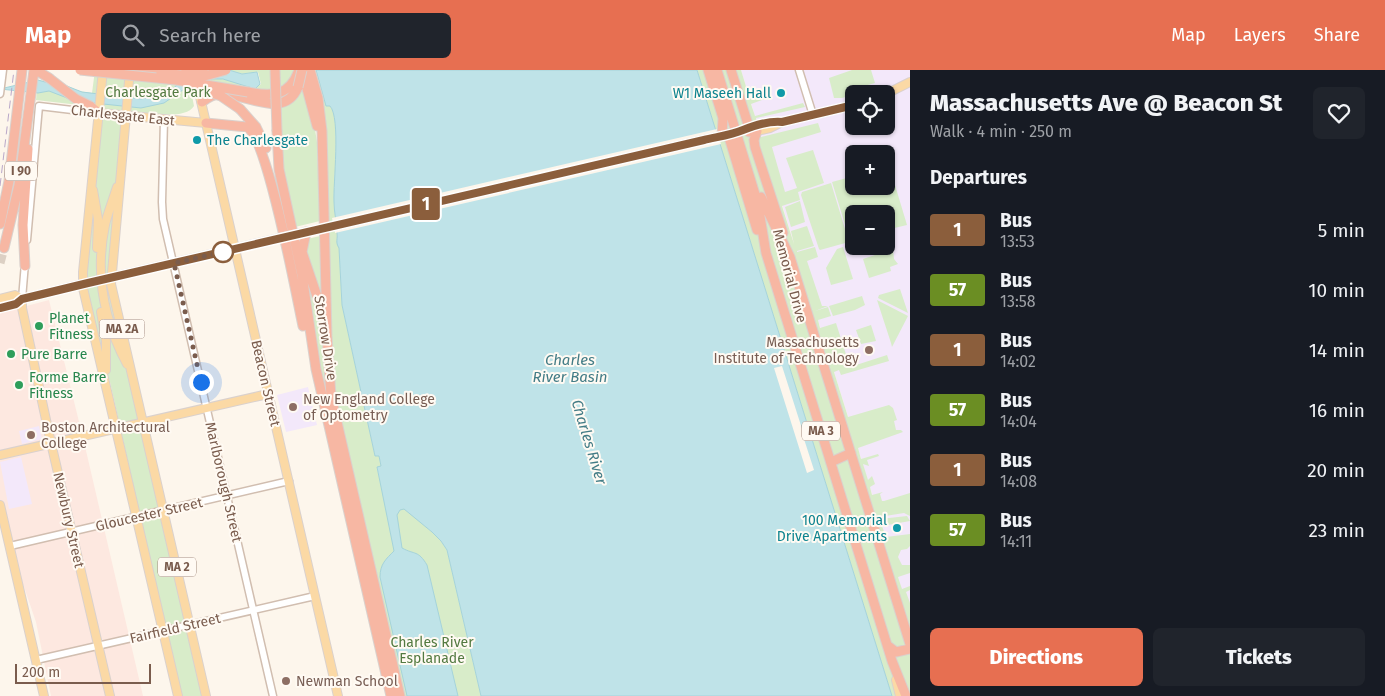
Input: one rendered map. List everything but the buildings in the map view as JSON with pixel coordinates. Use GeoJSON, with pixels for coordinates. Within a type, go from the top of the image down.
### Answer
{"type":"FeatureCollection","features":[{"type":"Feature","properties":{"kind":"highway"},"geometry":{"type":"LineString","coordinates":[[80,70],[161,77],[200,77],[226,70]]}},
{"type":"Feature","properties":{"kind":"highway"},"geometry":{"type":"LineString","coordinates":[[131,70],[176,80],[264,95],[284,91],[295,85]]}},
{"type":"Feature","properties":{"kind":"highway"},"geometry":{"type":"LineString","coordinates":[[161,77],[203,70]]}},
{"type":"Feature","properties":{"kind":"highway","name":"Storrow Drive"},"geometry":{"type":"LineString","coordinates":[[275,70],[279,169],[302,275],[307,320],[317,376],[391,696]]}},
{"type":"Feature","properties":{"kind":"highway"},"geometry":{"type":"LineString","coordinates":[[202,102],[215,95],[225,94],[278,104],[289,100],[301,70]]}},
{"type":"Feature","properties":{"kind":"highway"},"geometry":{"type":"LineString","coordinates":[[301,70],[323,152]]}},
{"type":"Feature","properties":{"kind":"highway","name":"Storrow Drive"},"geometry":{"type":"LineString","coordinates":[[310,70],[320,113],[323,152],[329,380],[334,413],[400,696]]}},
{"type":"Feature","properties":{"kind":"highway"},"geometry":{"type":"LineString","coordinates":[[708,70],[724,120],[725,135],[772,273]]}},
{"type":"Feature","properties":{"kind":"highway","name":"Memorial Drive"},"geometry":{"type":"LineString","coordinates":[[717,70],[758,204],[764,245],[772,273],[892,661],[906,696]]}},
{"type":"Feature","properties":{"kind":"highway","name":"Memorial Drive"},"geometry":{"type":"LineString","coordinates":[[722,70],[763,203],[790,257],[910,644]]}},
{"type":"Feature","properties":{"kind":"highway"},"geometry":{"type":"LineString","coordinates":[[731,70],[748,130],[790,257]]}},
{"type":"Feature","properties":{"kind":"highway"},"geometry":{"type":"LineString","coordinates":[[34,73],[46,75],[70,94],[99,109]]}},
{"type":"Feature","properties":{"kind":"highway","name":"I 90"},"geometry":{"type":"LineString","coordinates":[[4,248],[16,202],[34,73]]}},
{"type":"Feature","properties":{"kind":"highway","name":"I 90"},"geometry":{"type":"LineString","coordinates":[[0,224],[9,181],[22,74]]}},
{"type":"Feature","properties":{"kind":"highway"},"geometry":{"type":"LineString","coordinates":[[161,77],[218,95],[240,109],[255,125],[263,139],[271,184]]}},
{"type":"Feature","properties":{"kind":"highway"},"geometry":{"type":"LineString","coordinates":[[25,266],[23,225],[28,162],[27,118]]}},
{"type":"Feature","properties":{"kind":"highway"},"geometry":{"type":"LineString","coordinates":[[206,123],[243,126],[251,130],[259,146],[271,184],[310,355],[317,376]]}},
{"type":"Feature","properties":{"kind":"highway"},"geometry":{"type":"LineString","coordinates":[[306,232],[302,250],[327,329]]}},
{"type":"Feature","properties":{"kind":"highway"},"geometry":{"type":"LineString","coordinates":[[831,462],[851,454]]}},
{"type":"Feature","properties":{"kind":"highway"},"geometry":{"type":"LineString","coordinates":[[887,645],[896,652],[910,649]]}},
{"type":"Feature","properties":{"kind":"main road","name":"MA 2"},"geometry":{"type":"LineString","coordinates":[[104,70],[92,176],[98,223],[96,281],[105,337],[107,389],[178,696]]}},
{"type":"Feature","properties":{"kind":"main road","name":"MA 2"},"geometry":{"type":"LineString","coordinates":[[131,70],[121,166],[104,232],[101,272],[104,301],[110,326],[133,380],[206,696]]}},
{"type":"Feature","properties":{"kind":"main road","name":"Beacon Street"},"geometry":{"type":"LineString","coordinates":[[194,70],[338,696]]}},
{"type":"Feature","properties":{"kind":"main road"},"geometry":{"type":"LineString","coordinates":[[895,90],[910,82]]}},
{"type":"Feature","properties":{"kind":"main road"},"geometry":{"type":"LineString","coordinates":[[184,121],[198,113],[202,102]]}},
{"type":"Feature","properties":{"kind":"main road"},"geometry":{"type":"LineString","coordinates":[[0,308],[16,304],[22,299],[94,281],[725,135],[770,128],[782,122],[845,107]]}},
{"type":"Feature","properties":{"kind":"main road","name":"Charlesgate East"},"geometry":{"type":"LineString","coordinates":[[99,109],[206,123]]}},
{"type":"Feature","properties":{"kind":"main road"},"geometry":{"type":"LineString","coordinates":[[107,278],[121,166]]}},
{"type":"Feature","properties":{"kind":"main road"},"geometry":{"type":"LineString","coordinates":[[83,284],[92,176]]}},
{"type":"Feature","properties":{"kind":"main road","name":"MA 2A"},"geometry":{"type":"LineString","coordinates":[[107,278],[133,380]]}},
{"type":"Feature","properties":{"kind":"main road","name":"MA 2A"},"geometry":{"type":"LineString","coordinates":[[83,284],[107,389]]}},
{"type":"Feature","properties":{"kind":"main road"},"geometry":{"type":"LineString","coordinates":[[0,299],[15,295],[22,299]]}},
{"type":"Feature","properties":{"kind":"main road","name":"Newbury Street"},"geometry":{"type":"LineString","coordinates":[[22,299],[22,308],[51,443],[110,696]]}},
{"type":"Feature","properties":{"kind":"main road"},"geometry":{"type":"LineString","coordinates":[[0,455],[268,394]]}},
{"type":"Feature","properties":{"kind":"main road"},"geometry":{"type":"LineString","coordinates":[[0,505],[44,696]]}},
{"type":"Feature","properties":{"kind":"main road","name":"Memorial Drive"},"geometry":{"type":"LineString","coordinates":[[892,661],[900,696]]}},
{"type":"Feature","properties":{"kind":"street"},"geometry":{"type":"LineString","coordinates":[[799,70],[813,115]]}},
{"type":"Feature","properties":{"kind":"street"},"geometry":{"type":"LineString","coordinates":[[0,94],[3,73]]}},
{"type":"Feature","properties":{"kind":"street","name":"Charlesgate East"},"geometry":{"type":"LineString","coordinates":[[39,106],[99,109]]}},
{"type":"Feature","properties":{"kind":"street","name":"Newbury Street"},"geometry":{"type":"LineString","coordinates":[[22,299],[39,106]]}},
{"type":"Feature","properties":{"kind":"street","name":"Marlborough Street"},"geometry":{"type":"LineString","coordinates":[[164,119],[162,211],[273,696]]}},
{"type":"Feature","properties":{"kind":"street","name":"Gloucester Street"},"geometry":{"type":"LineString","coordinates":[[10,546],[289,481]]}},
{"type":"Feature","properties":{"kind":"street","name":"Fairfield Street"},"geometry":{"type":"LineString","coordinates":[[36,660],[315,596]]}},
{"type":"Feature","properties":{"kind":"shaded area","name":"Massachusetts Institute of Technology"},"geometry":{"type":"Polygon","coordinates":[[[741,70],[910,70],[910,616],[761,137],[741,70]]]}},
{"type":"Feature","properties":{"kind":"shaded area"},"geometry":{"type":"Polygon","coordinates":[[[49,300],[143,696],[51,696],[36,622],[10,546],[0,505],[0,313],[49,300]]]}},
{"type":"Feature","properties":{"kind":"shaded area","name":"New England College of Optometry"},"geometry":{"type":"Polygon","coordinates":[[[308,387],[317,425],[286,432],[277,395],[308,387]]]}},
{"type":"Feature","properties":{"kind":"shaded area","name":"Boston Architectural College"},"geometry":{"type":"Polygon","coordinates":[[[39,426],[42,439],[22,444],[19,431],[39,426]]]}},
{"type":"Feature","properties":{"kind":"shaded area"},"geometry":{"type":"Polygon","coordinates":[[[21,457],[32,504],[9,509],[0,462],[21,457]]]}},
{"type":"Feature","properties":{"kind":"green space","name":"Charlesgate Park"},"geometry":{"type":"Polygon","coordinates":[[[95,70],[187,70],[194,106],[189,111],[171,115],[122,110],[109,287],[203,696],[181,696],[110,382],[89,300],[85,272],[101,120],[105,108],[36,100],[38,80],[64,84],[78,91],[92,93],[95,70]]]}},
{"type":"Feature","properties":{"kind":"green space"},"geometry":{"type":"Polygon","coordinates":[[[229,70],[299,70],[312,111],[317,142],[320,221],[295,227],[283,173],[273,102],[207,82],[207,80],[213,79],[225,79],[255,88],[261,84],[258,72],[242,74],[229,70]]]}},
{"type":"Feature","properties":{"kind":"green space","name":"Charles River Esplanade"},"geometry":{"type":"Polygon","coordinates":[[[313,70],[316,70],[326,106],[330,106],[335,124],[334,206],[339,247],[342,305],[375,456],[379,455],[381,466],[377,468],[382,488],[432,532],[447,550],[481,696],[403,696],[335,396],[331,338],[329,247],[313,70]]]}},
{"type":"Feature","properties":{"kind":"green space"},"geometry":{"type":"Polygon","coordinates":[[[697,70],[741,70],[748,93],[762,89],[765,90],[767,97],[765,99],[751,104],[755,116],[803,103],[805,107],[756,118],[761,137],[818,123],[821,132],[772,147],[785,192],[797,188],[786,158],[813,150],[824,183],[798,192],[800,200],[782,206],[794,244],[791,231],[807,226],[814,246],[797,252],[815,247],[818,257],[807,261],[822,306],[828,306],[815,311],[828,307],[831,316],[818,320],[820,328],[836,323],[850,367],[887,355],[889,361],[841,375],[839,370],[834,372],[848,417],[889,405],[893,408],[897,420],[894,421],[896,430],[903,432],[858,448],[861,459],[878,454],[879,456],[867,460],[869,466],[863,464],[868,480],[872,476],[875,484],[870,487],[872,495],[883,492],[880,494],[882,501],[884,501],[910,493],[910,516],[904,513],[879,517],[880,519],[907,516],[910,521],[882,526],[886,537],[910,534],[910,546],[907,549],[901,550],[898,557],[902,565],[910,565],[910,573],[898,577],[902,589],[910,586],[910,590],[906,592],[910,603],[910,696],[892,696],[697,70]]]}},
{"type":"Feature","properties":{"kind":"green space"},"geometry":{"type":"Polygon","coordinates":[[[852,70],[871,70],[875,83],[868,85],[845,85],[845,97],[834,98],[829,78],[852,70]]]}},
{"type":"Feature","properties":{"kind":"green space"},"geometry":{"type":"Polygon","coordinates":[[[845,178],[845,195],[895,195],[895,185],[907,225],[895,228],[895,205],[845,205],[845,225],[832,182],[845,178]]]}},
{"type":"Feature","properties":{"kind":"green space"},"geometry":{"type":"Polygon","coordinates":[[[831,183],[845,229],[845,243],[819,249],[801,195],[802,192],[831,183]]]}},
{"type":"Feature","properties":{"kind":"green space"},"geometry":{"type":"Polygon","coordinates":[[[800,201],[805,222],[791,227],[785,207],[800,201]]]}},
{"type":"Feature","properties":{"kind":"green space"},"geometry":{"type":"Polygon","coordinates":[[[320,236],[324,373],[327,399],[299,241],[320,236]]]}},
{"type":"Feature","properties":{"kind":"green space"},"geometry":{"type":"Polygon","coordinates":[[[843,247],[853,279],[831,285],[826,268],[837,249],[843,247]]]}},
{"type":"Feature","properties":{"kind":"green space"},"geometry":{"type":"Polygon","coordinates":[[[875,255],[894,255],[898,264],[890,267],[891,271],[869,278],[863,259],[875,255]]]}},
{"type":"Feature","properties":{"kind":"green space"},"geometry":{"type":"Polygon","coordinates":[[[900,289],[908,313],[878,298],[879,295],[900,289]]]}},
{"type":"Feature","properties":{"kind":"green space"},"geometry":{"type":"Polygon","coordinates":[[[862,296],[865,305],[833,316],[829,306],[862,296]]]}},
{"type":"Feature","properties":{"kind":"green space"},"geometry":{"type":"Polygon","coordinates":[[[877,300],[908,316],[892,347],[891,343],[877,300]]]}},
{"type":"Feature","properties":{"kind":"green space"},"geometry":{"type":"Polygon","coordinates":[[[871,325],[876,341],[861,344],[856,330],[871,325]]]}},
{"type":"Feature","properties":{"kind":"water"},"geometry":{"type":"Polygon","coordinates":[[[229,70],[242,74],[257,72],[260,84],[255,89],[223,79],[212,79],[190,85],[164,103],[141,108],[75,101],[49,91],[38,93],[0,89],[38,80],[45,82],[54,81],[82,92],[141,99],[163,94],[175,87],[183,78],[229,70]]]}},
{"type":"Feature","properties":{"kind":"water","name":"Charles River Basin"},"geometry":{"type":"Polygon","coordinates":[[[316,70],[697,70],[892,696],[481,696],[447,550],[432,532],[404,509],[400,510],[397,515],[402,548],[419,555],[427,565],[458,696],[407,696],[380,577],[382,565],[394,551],[377,467],[381,466],[379,456],[375,456],[342,305],[339,248],[334,206],[335,124],[330,106],[326,106],[316,70]]]}},
{"type":"Feature","properties":{"kind":"pier"},"geometry":{"type":"Polygon","coordinates":[[[717,129],[721,144],[335,233],[332,218],[717,129]]]}},
{"type":"Feature","properties":{"kind":"pier"},"geometry":{"type":"Polygon","coordinates":[[[782,366],[804,435],[808,434],[804,439],[814,470],[807,473],[774,368],[782,366]]]}},
{"type":"Feature","properties":{"kind":"tunnel"},"geometry":{"type":"LineString","coordinates":[[0,263],[4,248]]}},
{"type":"Feature","properties":{"kind":"railway"},"geometry":{"type":"LineString","coordinates":[[0,186],[14,70]]}},
{"type":"Feature","properties":{"kind":"bus line","name":"1"},"geometry":{"type":"LineString","coordinates":[[0,308],[16,304],[22,299],[88,283],[704,140],[742,131],[757,125],[782,122],[845,107]]}},
{"type":"Feature","properties":{"kind":"place","name":"W1 Maseeh Hall"},"geometry":{"type":"Point","coordinates":[781,93]}},
{"type":"Feature","properties":{"kind":"place","name":"The Charlesgate"},"geometry":{"type":"Point","coordinates":[197,140]}},
{"type":"Feature","properties":{"kind":"place","name":"Planet Fitness"},"geometry":{"type":"Point","coordinates":[39,326]}},
{"type":"Feature","properties":{"kind":"place","name":"Massachusetts Institute of Technology"},"geometry":{"type":"Point","coordinates":[869,350]}},
{"type":"Feature","properties":{"kind":"place","name":"Pure Barre"},"geometry":{"type":"Point","coordinates":[11,354]}},
{"type":"Feature","properties":{"kind":"place","name":"Forme Barre Fitness"},"geometry":{"type":"Point","coordinates":[19,385]}},
{"type":"Feature","properties":{"kind":"place","name":"New England College of Optometry"},"geometry":{"type":"Point","coordinates":[293,407]}},
{"type":"Feature","properties":{"kind":"place","name":"Boston Architectural College"},"geometry":{"type":"Point","coordinates":[31,435]}},
{"type":"Feature","properties":{"kind":"place","name":"100 Memorial Drive Apartments"},"geometry":{"type":"Point","coordinates":[897,528]}},
{"type":"Feature","properties":{"kind":"place","name":"Newman School"},"geometry":{"type":"Point","coordinates":[286,681]}},
{"type":"Feature","properties":{"kind":"route"},"geometry":{"type":"LineString","coordinates":[[201,382],[174,263],[223,252]]}},
{"type":"Feature","properties":{"kind":"water label","name":"Charles River"},"geometry":{"type":"Point","coordinates":[589,442]}}]}
